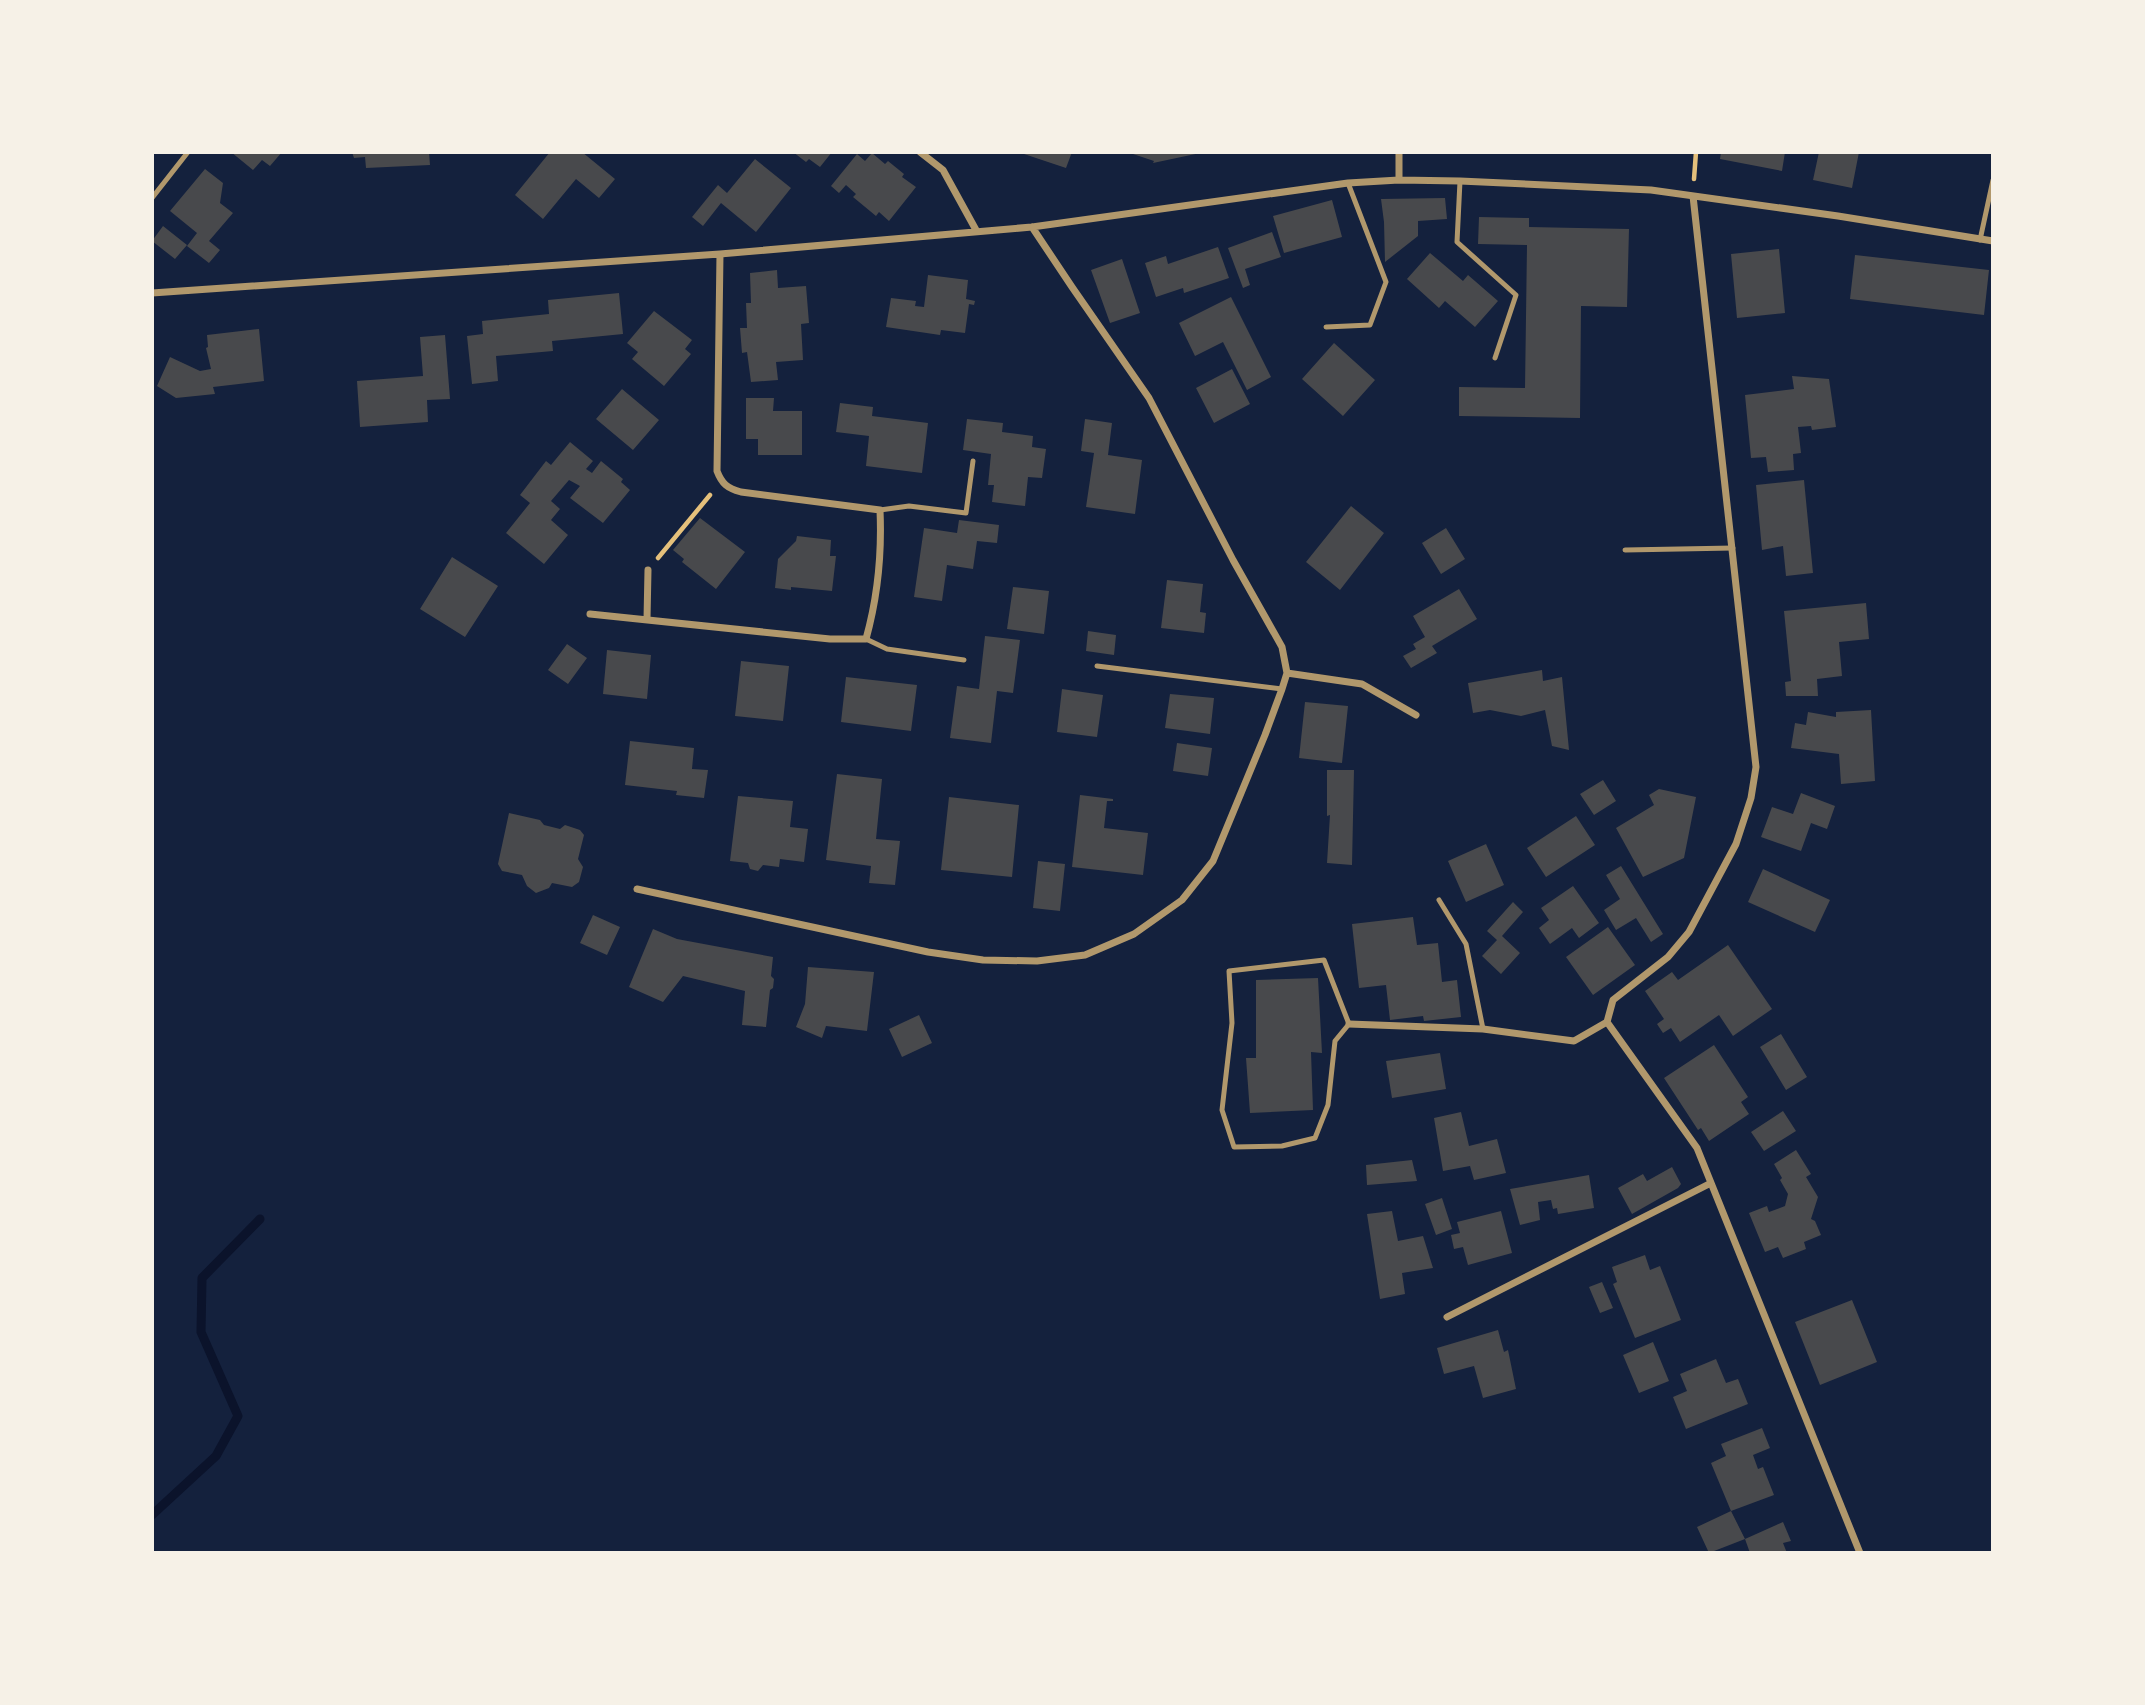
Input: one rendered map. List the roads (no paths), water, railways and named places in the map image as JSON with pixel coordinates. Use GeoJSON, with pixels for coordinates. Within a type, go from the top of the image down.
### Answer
{"type":"FeatureCollection","features":[{"type":"Feature","properties":{"kind":"street"},"geometry":{"type":"LineString","coordinates":[[920,152],[943,170],[976,230]]}},
{"type":"Feature","properties":{"kind":"street"},"geometry":{"type":"LineString","coordinates":[[1399,152],[1399,180]]}},
{"type":"Feature","properties":{"kind":"street"},"geometry":{"type":"LineString","coordinates":[[152,293],[720,254],[1032,227],[1348,183],[1399,180],[1651,190],[1993,241]]}},
{"type":"Feature","properties":{"kind":"street"},"geometry":{"type":"LineString","coordinates":[[1349,1024],[1483,1029],[1574,1041],[1607,1022],[1613,1000],[1668,957],[1689,932],[1736,844],[1751,798],[1756,767],[1693,196]]}},
{"type":"Feature","properties":{"kind":"street"},"geometry":{"type":"LineString","coordinates":[[637,889],[928,952],[983,960],[1037,961],[1085,955],[1134,934],[1182,900],[1213,861],[1282,689],[1287,673],[1282,647],[1233,560],[1149,398],[1032,227]]}},
{"type":"Feature","properties":{"kind":"street"},"geometry":{"type":"LineString","coordinates":[[590,614],[830,639],[866,639],[875,606],[882,547],[880,510],[741,492],[721,482],[718,471],[720,254]]}},
{"type":"Feature","properties":{"kind":"street"},"geometry":{"type":"LineString","coordinates":[[647,619],[648,570]]}},
{"type":"Feature","properties":{"kind":"street"},"geometry":{"type":"LineString","coordinates":[[1287,673],[1362,684],[1416,715]]}},
{"type":"Feature","properties":{"kind":"street"},"geometry":{"type":"LineString","coordinates":[[1607,1022],[1697,1148],[1860,1553]]}},
{"type":"Feature","properties":{"kind":"street"},"geometry":{"type":"LineString","coordinates":[[1447,1317],[1711,1183]]}},
{"type":"Feature","properties":{"kind":"lane"},"geometry":{"type":"LineString","coordinates":[[152,198],[188,152]]}},
{"type":"Feature","properties":{"kind":"lane"},"geometry":{"type":"LineString","coordinates":[[1980,240],[1993,180]]}},
{"type":"Feature","properties":{"kind":"lane"},"geometry":{"type":"LineString","coordinates":[[1460,181],[1457,242],[1516,295],[1495,358]]}},
{"type":"Feature","properties":{"kind":"lane"},"geometry":{"type":"LineString","coordinates":[[1326,327],[1370,325],[1386,282],[1348,183]]}},
{"type":"Feature","properties":{"kind":"lane"},"geometry":{"type":"LineString","coordinates":[[880,510],[909,506],[966,513],[973,461]]}},
{"type":"Feature","properties":{"kind":"lane"},"geometry":{"type":"LineString","coordinates":[[1625,550],[1733,548]]}},
{"type":"Feature","properties":{"kind":"lane"},"geometry":{"type":"LineString","coordinates":[[866,639],[887,649],[964,660]]}},
{"type":"Feature","properties":{"kind":"lane"},"geometry":{"type":"LineString","coordinates":[[1097,666],[1282,689]]}},
{"type":"Feature","properties":{"kind":"lane"},"geometry":{"type":"LineString","coordinates":[[1438,900],[1466,944],[1483,1029]]}},
{"type":"Feature","properties":{"kind":"lane"},"geometry":{"type":"LineString","coordinates":[[1325,960],[1349,1024],[1335,1041],[1328,1105],[1315,1138],[1282,1146],[1234,1147],[1222,1110],[1232,1023],[1229,971],[1325,960]]}},
{"type":"Feature","properties":{"kind":"waterway"},"geometry":{"type":"LineString","coordinates":[[152,1515],[216,1456],[238,1416],[201,1332],[202,1278],[260,1219]]}}]}
